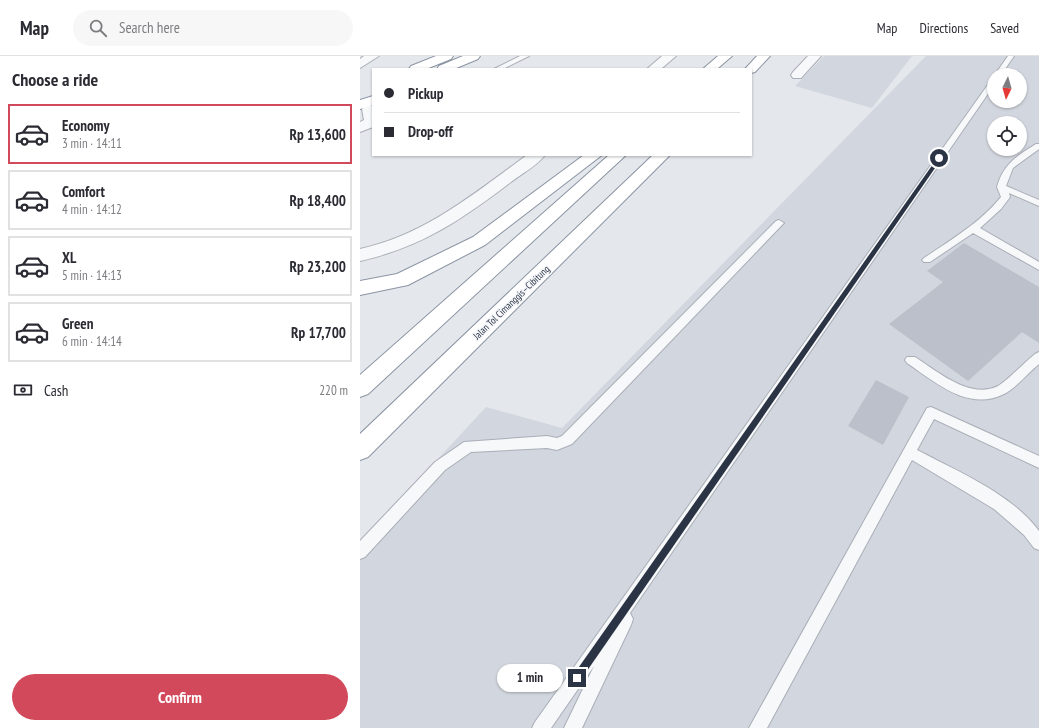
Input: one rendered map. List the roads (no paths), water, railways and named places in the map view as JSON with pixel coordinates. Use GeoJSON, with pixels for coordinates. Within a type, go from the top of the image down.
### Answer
{"type":"FeatureCollection","features":[{"type":"Feature","properties":{"kind":"highway"},"geometry":{"type":"LineString","coordinates":[[417,68],[446,56]]}},
{"type":"Feature","properties":{"kind":"highway"},"geometry":{"type":"LineString","coordinates":[[445,68],[474,56]]}},
{"type":"Feature","properties":{"kind":"highway"},"geometry":{"type":"LineString","coordinates":[[710,68],[727,56]]}},
{"type":"Feature","properties":{"kind":"highway"},"geometry":{"type":"LineString","coordinates":[[715,68],[727,56]]}},
{"type":"Feature","properties":{"kind":"highway"},"geometry":{"type":"LineString","coordinates":[[752,68],[764,56]]}},
{"type":"Feature","properties":{"kind":"highway"},"geometry":{"type":"LineString","coordinates":[[360,93],[372,87]]}},
{"type":"Feature","properties":{"kind":"highway"},"geometry":{"type":"LineString","coordinates":[[360,288],[401,280],[479,241],[593,156]]}},
{"type":"Feature","properties":{"kind":"highway"},"geometry":{"type":"LineString","coordinates":[[360,388],[617,156]]}},
{"type":"Feature","properties":{"kind":"highway","name":"Jalan Tol Cimanggis–Cibitung"},"geometry":{"type":"LineString","coordinates":[[360,449],[661,156]]}},
{"type":"Feature","properties":{"kind":"street"},"geometry":{"type":"LineString","coordinates":[[360,64],[373,56]]}},
{"type":"Feature","properties":{"kind":"street"},"geometry":{"type":"LineString","coordinates":[[654,68],[670,56]]}},
{"type":"Feature","properties":{"kind":"street"},"geometry":{"type":"LineString","coordinates":[[797,75],[815,56]]}},
{"type":"Feature","properties":{"kind":"street"},"geometry":{"type":"LineString","coordinates":[[360,255],[384,249],[414,238],[441,224],[536,156]]}},
{"type":"Feature","properties":{"kind":"lane"},"geometry":{"type":"LineString","coordinates":[[499,68],[526,56]]}},
{"type":"Feature","properties":{"kind":"lane"},"geometry":{"type":"LineString","coordinates":[[1002,68],[1010,56]]}},
{"type":"Feature","properties":{"kind":"lane"},"geometry":{"type":"LineString","coordinates":[[541,728],[987,90]]}},
{"type":"Feature","properties":{"kind":"lane"},"geometry":{"type":"LineString","coordinates":[[927,260],[972,228],[1006,197],[1001,187],[1004,174],[1011,163],[1039,146]]}},
{"type":"Feature","properties":{"kind":"lane"},"geometry":{"type":"LineString","coordinates":[[1001,187],[1039,204]]}},
{"type":"Feature","properties":{"kind":"lane"},"geometry":{"type":"LineString","coordinates":[[360,552],[440,466],[469,446],[547,442],[557,444],[567,440],[779,222]]}},
{"type":"Feature","properties":{"kind":"lane"},"geometry":{"type":"LineString","coordinates":[[972,228],[1039,267]]}},
{"type":"Feature","properties":{"kind":"lane"},"geometry":{"type":"LineString","coordinates":[[911,360],[958,391],[984,394],[1001,390],[1039,357]]}},
{"type":"Feature","properties":{"kind":"lane"},"geometry":{"type":"LineString","coordinates":[[758,728],[931,412],[1039,462]]}},
{"type":"Feature","properties":{"kind":"lane"},"geometry":{"type":"LineString","coordinates":[[909,452],[990,498],[1033,533],[1039,543]]}},
{"type":"Feature","properties":{"kind":"lane"},"geometry":{"type":"LineString","coordinates":[[573,728],[639,589]]}}]}
